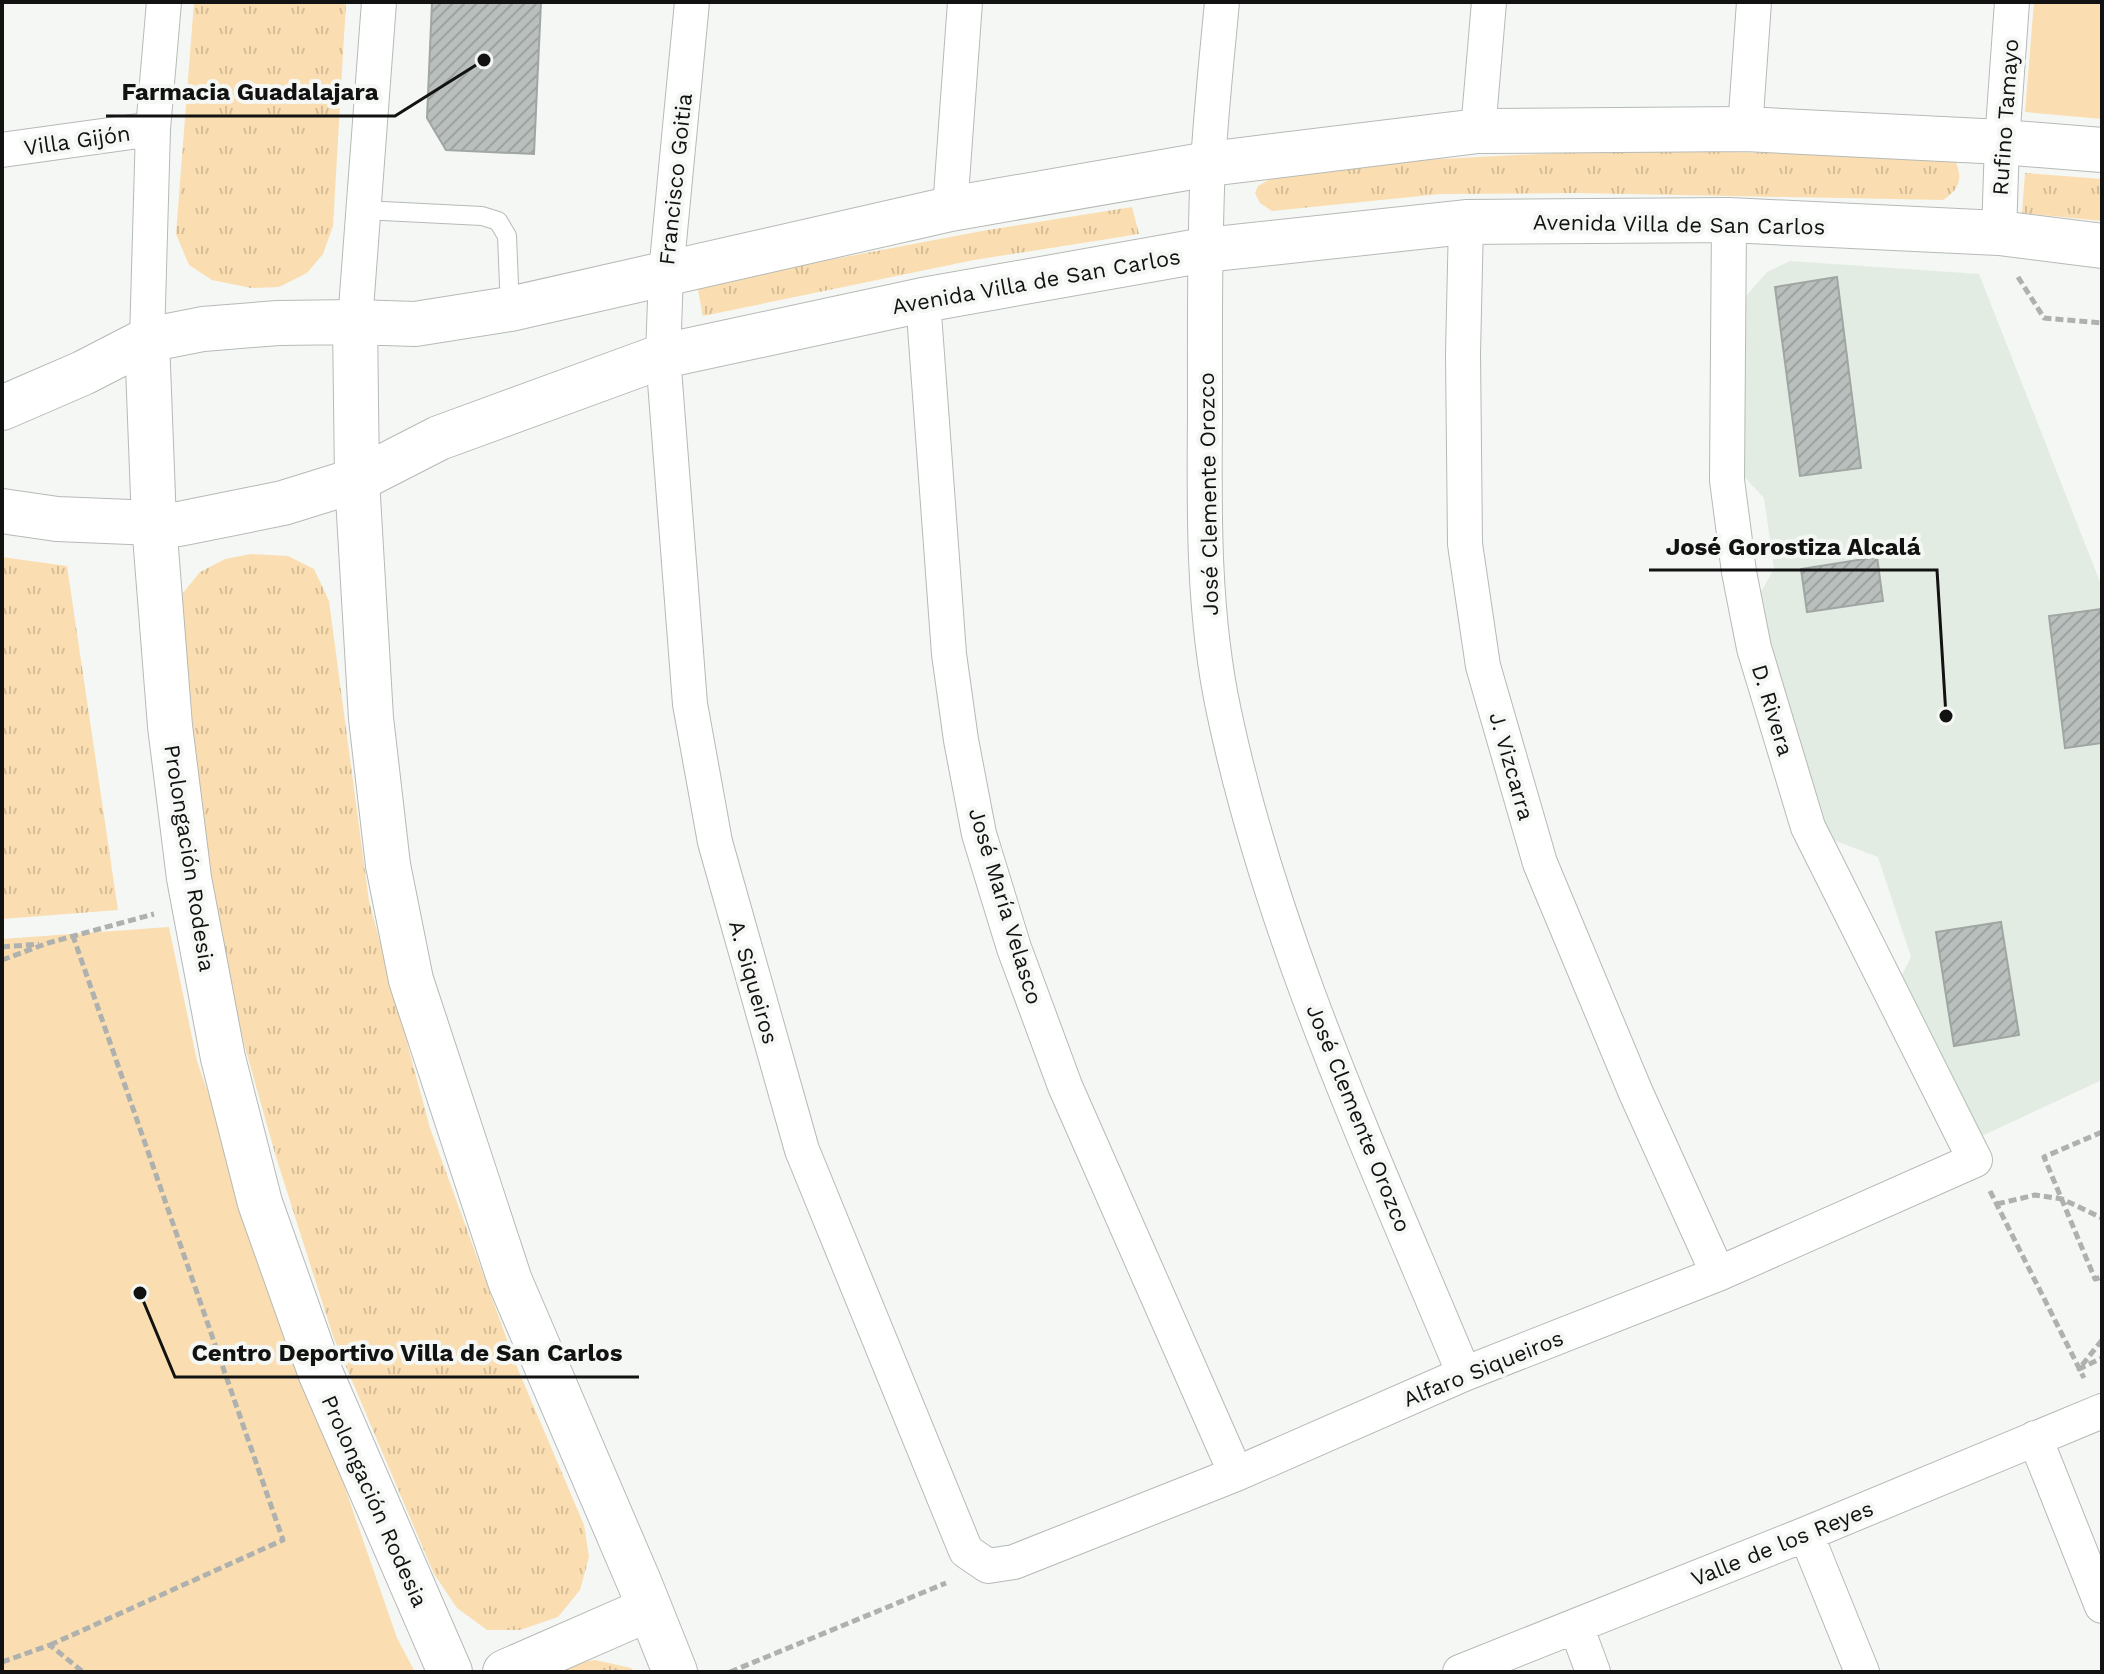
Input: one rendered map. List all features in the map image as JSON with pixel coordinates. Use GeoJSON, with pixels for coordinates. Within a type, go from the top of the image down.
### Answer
{"type":"FeatureCollection","features":[{"type":"Feature","properties":{"kind":"street","name":"Prolongación Rodesia"},"geometry":{"type":"LineString","coordinates":[[164,2],[153,129],[147,340],[154,523],[170,726],[194,903],[223,1058],[260,1203],[320,1372],[450,1672]]}},
{"type":"Feature","properties":{"kind":"street"},"geometry":{"type":"LineString","coordinates":[[379,2],[355,322],[357,480],[371,718],[388,865],[411,980],[510,1281],[675,1672]]}},
{"type":"Feature","properties":{"kind":"street","name":"Francisco Goitia"},"geometry":{"type":"LineString","coordinates":[[663,356],[666,273],[692,2]]}},
{"type":"Feature","properties":{"kind":"street"},"geometry":{"type":"LineString","coordinates":[[950,209],[965,2]]}},
{"type":"Feature","properties":{"kind":"street","name":"José Clemente Orozco"},"geometry":{"type":"LineString","coordinates":[[1222,2],[1205,250],[1204,525],[1211,629],[1223,711],[1261,857],[1322,1029],[1464,1374]]}},
{"type":"Feature","properties":{"kind":"street"},"geometry":{"type":"LineString","coordinates":[[1478,131],[1489,2]]}},
{"type":"Feature","properties":{"kind":"street"},"geometry":{"type":"LineString","coordinates":[[1745,129],[1754,2]]}},
{"type":"Feature","properties":{"kind":"street","name":"Rufino Tamayo"},"geometry":{"type":"LineString","coordinates":[[1993,233],[2012,2]]}},
{"type":"Feature","properties":{"kind":"street","name":"Villa Gijón"},"geometry":{"type":"LineString","coordinates":[[2,150],[153,129]]}},
{"type":"Feature","properties":{"kind":"street"},"geometry":{"type":"LineString","coordinates":[[2,408],[83,373],[147,340],[233,325],[415,324],[510,309],[950,209],[1209,164],[1478,131],[1745,129],[2102,150]]}},
{"type":"Feature","properties":{"kind":"street","name":"Avenida Villa de San Carlos"},"geometry":{"type":"LineString","coordinates":[[2,511],[57,519],[179,524],[283,503],[357,480],[439,438],[663,356],[923,300],[1205,250],[1466,222],[1729,220],[1993,233],[2102,246]]}},
{"type":"Feature","properties":{"kind":"street","name":"D. Rivera"},"geometry":{"type":"LineString","coordinates":[[1729,220],[1727,480],[1739,572],[1754,648],[1808,827],[1975,1160]]}},
{"type":"Feature","properties":{"kind":"street","name":"J. Vizcarra"},"geometry":{"type":"LineString","coordinates":[[1466,222],[1463,354],[1465,544],[1483,666],[1540,863],[1636,1093],[1718,1274]]}},
{"type":"Feature","properties":{"kind":"street","name":"José María Velasco"},"geometry":{"type":"LineString","coordinates":[[923,300],[949,654],[979,834],[1014,948],[1065,1086],[1236,1474]]}},
{"type":"Feature","properties":{"kind":"street","name":"A. Siqueiros"},"geometry":{"type":"LineString","coordinates":[[663,356],[690,704],[715,842],[802,1150],[966,1551],[988,1566]]}},
{"type":"Feature","properties":{"kind":"street","name":"Alfaro Siqueiros"},"geometry":{"type":"LineString","coordinates":[[988,1566],[1014,1562],[1236,1474],[1464,1374],[1718,1274],[1975,1160]]}},
{"type":"Feature","properties":{"kind":"street","name":"Valle de los Reyes"},"geometry":{"type":"LineString","coordinates":[[1460,1672],[1806,1534],[2101,1411]]}},
{"type":"Feature","properties":{"kind":"street"},"geometry":{"type":"LineString","coordinates":[[2035,1438],[2102,1606]]}},
{"type":"Feature","properties":{"kind":"street"},"geometry":{"type":"LineString","coordinates":[[1806,1534],[1862,1672]]}},
{"type":"Feature","properties":{"kind":"street"},"geometry":{"type":"LineString","coordinates":[[505,1672],[649,1609]]}},
{"type":"Feature","properties":{"kind":"street"},"geometry":{"type":"LineString","coordinates":[[1576,1626],[1593,1672]]}},
{"type":"Feature","properties":{"kind":"lane"},"geometry":{"type":"LineString","coordinates":[[363,210],[482,216],[498,221],[507,236],[510,309]]}},
{"type":"Feature","properties":{"kind":"path"},"geometry":{"type":"LineString","coordinates":[[1993,233],[2044,318],[2102,323]]}},
{"type":"Feature","properties":{"kind":"path"},"geometry":{"type":"LineString","coordinates":[[2,960],[48,943],[194,903]]}},
{"type":"Feature","properties":{"kind":"path"},"geometry":{"type":"LineString","coordinates":[[2,1662],[50,1645],[283,1540],[73,936]]}},
{"type":"Feature","properties":{"kind":"path"},"geometry":{"type":"LineString","coordinates":[[2,947],[48,943]]}},
{"type":"Feature","properties":{"kind":"path"},"geometry":{"type":"LineString","coordinates":[[2102,1132],[2044,1157],[2095,1279],[2102,1277]]}},
{"type":"Feature","properties":{"kind":"path"},"geometry":{"type":"LineString","coordinates":[[1975,1160],[2101,1411]]}},
{"type":"Feature","properties":{"kind":"path"},"geometry":{"type":"LineString","coordinates":[[1996,1204],[2035,1195],[2062,1199],[2102,1218]]}},
{"type":"Feature","properties":{"kind":"path"},"geometry":{"type":"LineString","coordinates":[[2079,1369],[2102,1340]]}},
{"type":"Feature","properties":{"kind":"path"},"geometry":{"type":"LineString","coordinates":[[2079,1369],[2102,1358]]}},
{"type":"Feature","properties":{"kind":"path"},"geometry":{"type":"LineString","coordinates":[[730,1672],[988,1566]]}},
{"type":"Feature","properties":{"kind":"path"},"geometry":{"type":"LineString","coordinates":[[50,1645],[83,1672]]}},
{"type":"Feature","properties":{"kind":"shaded area"},"geometry":{"type":"Polygon","coordinates":[[[1790,261],[1979,274],[2102,587],[2102,1080],[1973,1140],[1895,989],[1911,957],[1878,857],[1823,836],[1758,597],[1774,569],[1764,498],[1737,469],[1746,296],[1767,272],[1790,261]]]}},
{"type":"Feature","properties":{"kind":"green space"},"geometry":{"type":"Polygon","coordinates":[[[194,2],[346,2],[333,226],[323,254],[307,273],[279,287],[251,288],[212,280],[189,265],[176,234],[194,2]]]}},
{"type":"Feature","properties":{"kind":"green space"},"geometry":{"type":"Polygon","coordinates":[[[2034,2],[2102,2],[2102,119],[2025,112],[2034,2]]]}},
{"type":"Feature","properties":{"kind":"green space"},"geometry":{"type":"Polygon","coordinates":[[[1614,150],[1953,156],[1959,181],[1954,191],[1943,200],[1577,193],[1441,194],[1272,211],[1260,203],[1255,193],[1258,186],[1272,178],[1421,160],[1614,150]]]}},
{"type":"Feature","properties":{"kind":"green space"},"geometry":{"type":"Polygon","coordinates":[[[2025,173],[2102,179],[2102,221],[2022,213],[2025,173]]]}},
{"type":"Feature","properties":{"kind":"green space"},"geometry":{"type":"Polygon","coordinates":[[[1132,207],[1139,234],[974,260],[703,316],[697,285],[982,231],[1132,207]]]}},
{"type":"Feature","properties":{"kind":"green space"},"geometry":{"type":"Polygon","coordinates":[[[251,554],[288,556],[314,569],[329,601],[369,901],[430,1128],[517,1367],[584,1525],[589,1557],[580,1590],[558,1617],[520,1630],[487,1630],[457,1608],[434,1574],[333,1336],[276,1157],[221,962],[173,638],[179,598],[200,572],[225,559],[251,554]]]}},
{"type":"Feature","properties":{"kind":"green space"},"geometry":{"type":"Polygon","coordinates":[[[2,557],[67,566],[118,910],[2,919],[2,557]]]}},
{"type":"Feature","properties":{"kind":"green space"},"geometry":{"type":"Polygon","coordinates":[[[169,927],[197,1061],[397,1638],[415,1672],[2,1672],[2,939],[169,927]]]}},
{"type":"Feature","properties":{"kind":"green space"},"geometry":{"type":"Polygon","coordinates":[[[595,1660],[631,1668],[634,1672],[555,1672],[566,1665],[595,1660]]]}},
{"type":"Feature","properties":{"kind":"building"},"geometry":{"type":"Polygon","coordinates":[[[432,2],[541,2],[534,154],[446,150],[427,118],[432,2]]]}},
{"type":"Feature","properties":{"kind":"building"},"geometry":{"type":"Polygon","coordinates":[[[1837,277],[1861,468],[1800,476],[1775,287],[1837,277]]]}},
{"type":"Feature","properties":{"kind":"building"},"geometry":{"type":"Polygon","coordinates":[[[1877,557],[1883,601],[1807,612],[1801,569],[1877,557]]]}},
{"type":"Feature","properties":{"kind":"building"},"geometry":{"type":"Polygon","coordinates":[[[2102,609],[2102,743],[2065,748],[2049,616],[2102,609]]]}},
{"type":"Feature","properties":{"kind":"building"},"geometry":{"type":"Polygon","coordinates":[[[2001,922],[2019,1035],[1954,1046],[1936,932],[2001,922]]]}},
{"type":"Feature","properties":{"kind":"place","name":"Farmacia Guadalajara"},"geometry":{"type":"Point","coordinates":[484,60]}},
{"type":"Feature","properties":{"kind":"place","name":"José Gorostiza Alcalá"},"geometry":{"type":"Point","coordinates":[1946,716]}},
{"type":"Feature","properties":{"kind":"place","name":"Centro Deportivo Villa de San Carlos"},"geometry":{"type":"Point","coordinates":[140,1293]}}]}
